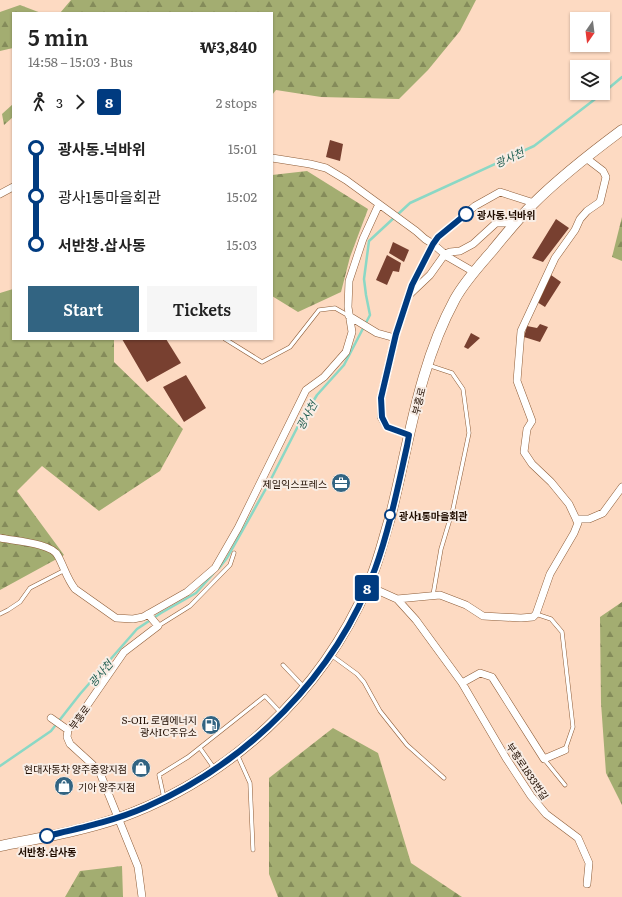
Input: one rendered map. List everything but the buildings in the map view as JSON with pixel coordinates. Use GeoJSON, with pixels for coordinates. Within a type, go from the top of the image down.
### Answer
{"type":"FeatureCollection","features":[{"type":"Feature","properties":{"kind":"main road","name":"부흥로"},"geometry":{"type":"LineString","coordinates":[[0,846],[103,823],[164,799],[192,784],[237,753],[271,725],[305,688],[330,655],[354,614],[375,569],[391,514],[427,364],[442,324],[456,297],[474,272],[515,223],[534,203],[586,158],[622,130]]}},
{"type":"Feature","properties":{"kind":"street"},"geometry":{"type":"LineString","coordinates":[[273,158],[326,168],[346,180],[445,254],[474,272]]}},
{"type":"Feature","properties":{"kind":"street"},"geometry":{"type":"LineString","coordinates":[[431,595],[440,595],[466,605],[483,616],[521,618],[533,617],[536,614],[550,574],[574,533],[578,523],[569,504],[551,482],[532,464],[524,452],[527,429],[532,421],[517,381],[521,331],[542,285],[555,258],[575,230],[580,219],[587,211],[600,202],[606,176],[603,171],[586,158]]}},
{"type":"Feature","properties":{"kind":"street"},"geometry":{"type":"LineString","coordinates":[[0,194],[12,188]]}},
{"type":"Feature","properties":{"kind":"street"},"geometry":{"type":"LineString","coordinates":[[409,435],[387,427],[382,417],[381,398],[395,338],[408,295],[433,244],[438,237],[476,206],[500,192],[534,203]]}},
{"type":"Feature","properties":{"kind":"street"},"geometry":{"type":"LineString","coordinates":[[0,538],[38,545],[58,554],[70,583],[75,589],[116,618],[133,619],[149,614],[187,592],[216,568],[238,528],[306,390],[324,377],[346,352],[352,332],[351,317],[348,307],[349,281],[363,239],[379,204]]}},
{"type":"Feature","properties":{"kind":"street"},"geometry":{"type":"LineString","coordinates":[[408,295],[430,275],[445,254],[460,251],[473,244],[496,223],[515,223]]}},
{"type":"Feature","properties":{"kind":"street"},"geometry":{"type":"LineString","coordinates":[[351,317],[377,333],[395,338]]}},
{"type":"Feature","properties":{"kind":"street"},"geometry":{"type":"LineString","coordinates":[[576,518],[589,519],[603,513],[622,487]]}},
{"type":"Feature","properties":{"kind":"street","name":"부흥로1833번길"},"geometry":{"type":"LineString","coordinates":[[368,586],[397,599],[416,620],[462,683],[506,758],[531,796],[546,814],[578,838],[589,863],[587,884]]}},
{"type":"Feature","properties":{"kind":"street","name":"부흥로1833번길"},"geometry":{"type":"LineString","coordinates":[[397,599],[431,595]]}},
{"type":"Feature","properties":{"kind":"street"},"geometry":{"type":"LineString","coordinates":[[149,614],[157,624]]}},
{"type":"Feature","properties":{"kind":"street","name":"부흥로"},"geometry":{"type":"LineString","coordinates":[[118,818],[100,773],[70,744],[67,737],[68,730],[86,707],[124,652],[157,624]]}},
{"type":"Feature","properties":{"kind":"street","name":"부흥로1833번길"},"geometry":{"type":"LineString","coordinates":[[462,683],[480,673],[492,678],[544,760],[565,750]]}},
{"type":"Feature","properties":{"kind":"street"},"geometry":{"type":"LineString","coordinates":[[51,719],[68,730]]}},
{"type":"Feature","properties":{"kind":"street"},"geometry":{"type":"LineString","coordinates":[[118,818],[138,867],[142,897]]}},
{"type":"Feature","properties":{"kind":"lane"},"geometry":{"type":"LineString","coordinates":[[227,340],[262,362],[290,347],[318,310],[335,308],[351,317]]}},
{"type":"Feature","properties":{"kind":"lane"},"geometry":{"type":"LineString","coordinates":[[427,364],[452,373],[463,389],[470,433],[453,509],[441,549],[431,595]]}},
{"type":"Feature","properties":{"kind":"lane"},"geometry":{"type":"LineString","coordinates":[[157,624],[190,606],[230,565],[234,553]]}},
{"type":"Feature","properties":{"kind":"lane"},"geometry":{"type":"LineString","coordinates":[[0,614],[20,602],[30,588],[65,570]]}},
{"type":"Feature","properties":{"kind":"lane"},"geometry":{"type":"LineString","coordinates":[[536,614],[551,619],[562,632],[573,728],[565,750]]}},
{"type":"Feature","properties":{"kind":"lane"},"geometry":{"type":"LineString","coordinates":[[330,655],[357,674],[364,682],[380,711],[407,745],[444,778]]}},
{"type":"Feature","properties":{"kind":"lane"},"geometry":{"type":"LineString","coordinates":[[283,665],[305,688]]}},
{"type":"Feature","properties":{"kind":"lane"},"geometry":{"type":"LineString","coordinates":[[164,799],[159,775],[188,758],[265,696],[282,714]]}},
{"type":"Feature","properties":{"kind":"lane"},"geometry":{"type":"LineString","coordinates":[[200,748],[215,769]]}},
{"type":"Feature","properties":{"kind":"lane"},"geometry":{"type":"LineString","coordinates":[[237,753],[250,783],[253,850]]}},
{"type":"Feature","properties":{"kind":"lane"},"geometry":{"type":"LineString","coordinates":[[544,760],[564,785]]}},
{"type":"Feature","properties":{"kind":"green space"},"geometry":{"type":"Polygon","coordinates":[[[71,0],[476,0],[460,31],[428,70],[399,99],[321,97],[276,90],[273,94],[273,12],[61,12],[71,0]]]}},
{"type":"Feature","properties":{"kind":"green space"},"geometry":{"type":"Polygon","coordinates":[[[20,5],[38,12],[12,12],[12,48],[0,51],[0,12],[20,5]]]}},
{"type":"Feature","properties":{"kind":"green space"},"geometry":{"type":"Polygon","coordinates":[[[12,105],[12,118],[4,125],[2,114],[12,105]]]}},
{"type":"Feature","properties":{"kind":"green space"},"geometry":{"type":"Polygon","coordinates":[[[307,171],[368,209],[350,257],[341,292],[298,312],[273,297],[273,175],[307,171]]]}},
{"type":"Feature","properties":{"kind":"green space"},"geometry":{"type":"Polygon","coordinates":[[[622,217],[622,261],[612,257],[622,217]]]}},
{"type":"Feature","properties":{"kind":"green space"},"geometry":{"type":"Polygon","coordinates":[[[12,289],[12,340],[114,340],[114,362],[183,429],[160,471],[99,511],[42,466],[17,491],[64,555],[0,590],[0,293],[12,289]]]}},
{"type":"Feature","properties":{"kind":"green space"},"geometry":{"type":"Polygon","coordinates":[[[622,602],[622,805],[606,773],[601,703],[600,617],[622,602]]]}},
{"type":"Feature","properties":{"kind":"green space"},"geometry":{"type":"Polygon","coordinates":[[[333,728],[378,753],[411,863],[462,897],[278,897],[269,874],[269,778],[333,728]]]}},
{"type":"Feature","properties":{"kind":"green space"},"geometry":{"type":"Polygon","coordinates":[[[122,866],[123,897],[65,897],[80,871],[122,866]]]}},
{"type":"Feature","properties":{"kind":"waterway","name":"광사천"},"geometry":{"type":"LineString","coordinates":[[610,87],[622,77]]}},
{"type":"Feature","properties":{"kind":"waterway","name":"광사천"},"geometry":{"type":"LineString","coordinates":[[219,568],[227,558],[268,485],[297,428],[317,395],[344,365],[370,315],[364,279],[369,241],[410,203],[534,146],[594,100]]}},
{"type":"Feature","properties":{"kind":"waterway","name":"광사천"},"geometry":{"type":"LineString","coordinates":[[0,766],[51,731],[80,694],[137,629],[196,593],[213,574]]}},
{"type":"Feature","properties":{"kind":"bus line","name":"8"},"geometry":{"type":"LineString","coordinates":[[47,836],[103,823],[145,808],[170,797],[221,765],[271,725],[302,693],[340,641],[375,569],[391,514],[407,446],[409,435],[387,427],[382,417],[381,398],[396,334],[412,285],[433,244],[438,237],[466,214]]}},
{"type":"Feature","properties":{"kind":"place","name":"광사동.넉바위"},"geometry":{"type":"Point","coordinates":[466,214]}},
{"type":"Feature","properties":{"kind":"place","name":"제일익스프레스"},"geometry":{"type":"Point","coordinates":[341,483]}},
{"type":"Feature","properties":{"kind":"place","name":"광사1통마을회관"},"geometry":{"type":"Point","coordinates":[390,515]}},
{"type":"Feature","properties":{"kind":"place","name":"S-OIL 로뎀에너지 광사IC주유소"},"geometry":{"type":"Point","coordinates":[211,725]}},
{"type":"Feature","properties":{"kind":"place","name":"현대자동차 양주중앙지점"},"geometry":{"type":"Point","coordinates":[141,768]}},
{"type":"Feature","properties":{"kind":"place","name":"기아 양주지점"},"geometry":{"type":"Point","coordinates":[64,786]}},
{"type":"Feature","properties":{"kind":"place","name":"서반창.삽사동"},"geometry":{"type":"Point","coordinates":[47,836]}}]}
